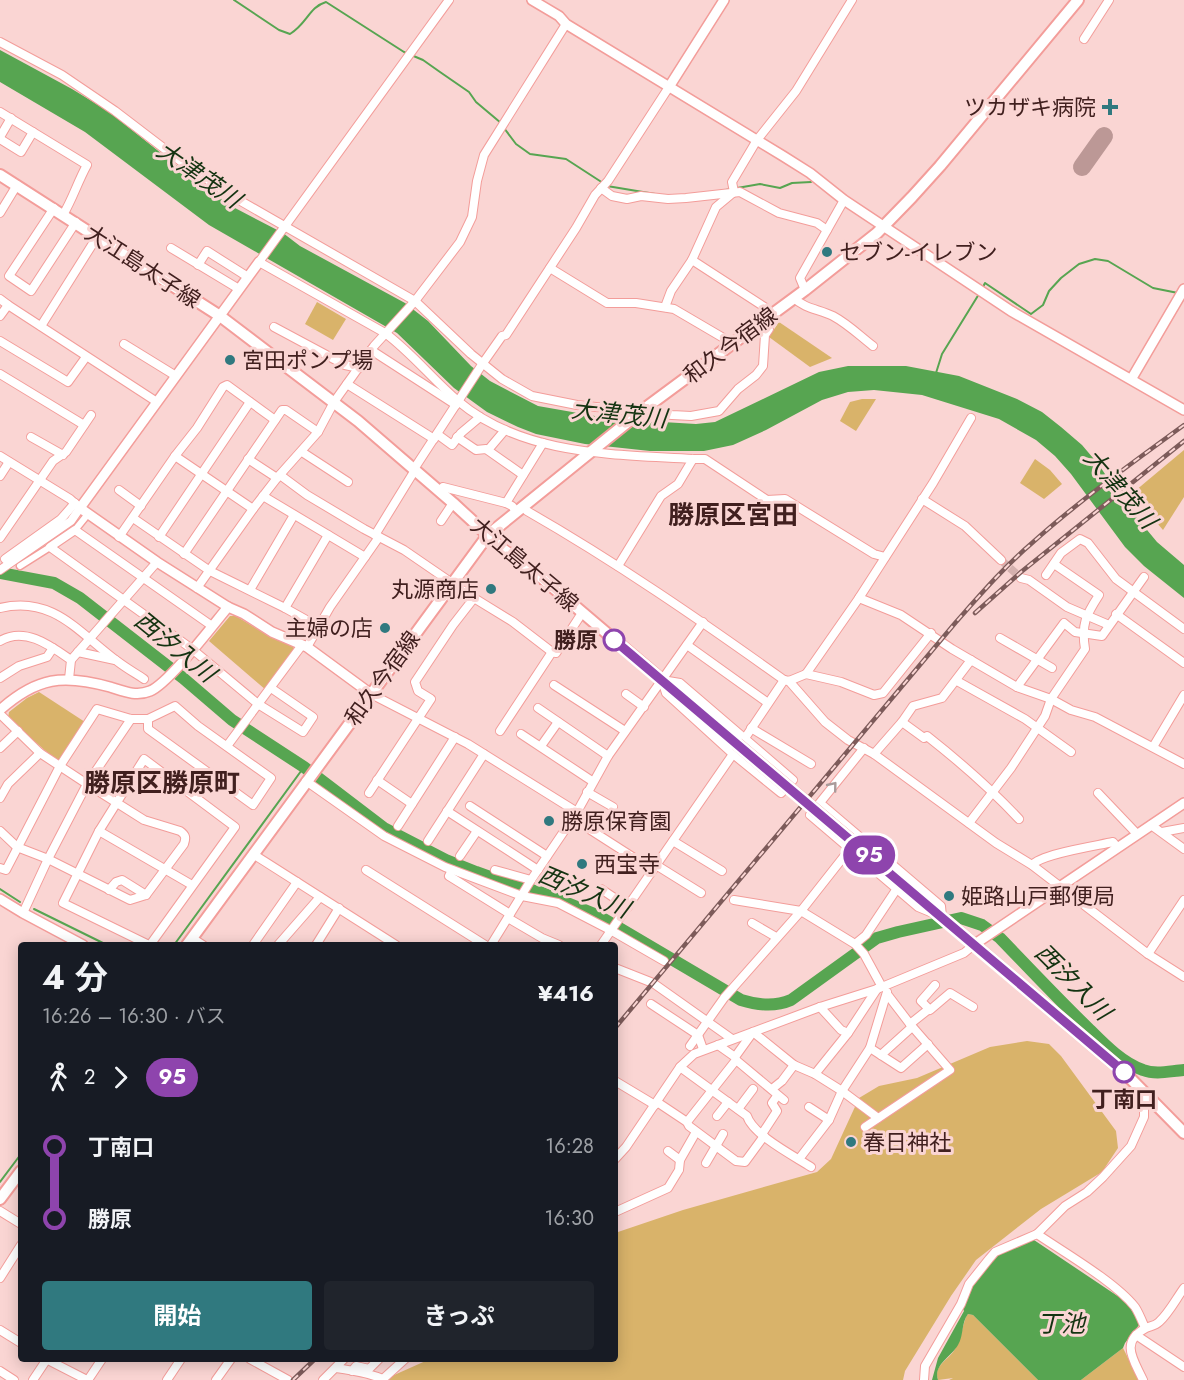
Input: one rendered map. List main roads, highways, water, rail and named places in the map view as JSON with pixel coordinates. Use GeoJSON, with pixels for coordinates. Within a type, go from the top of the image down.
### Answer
{"type":"FeatureCollection","features":[{"type":"Feature","properties":{"kind":"main road","name":"和久今宿線"},"geometry":{"type":"LineString","coordinates":[[189,941],[488,535],[640,412],[805,290],[884,226],[940,166],[1078,0]]}},
{"type":"Feature","properties":{"kind":"main road","name":"大江島太子線"},"geometry":{"type":"LineString","coordinates":[[0,175],[220,316],[334,402],[453,502],[503,549],[536,573],[738,745],[855,849],[956,928],[1124,1072],[1184,1133]]}},
{"type":"Feature","properties":{"kind":"main road"},"geometry":{"type":"LineString","coordinates":[[0,1199],[18,1175]]}},
{"type":"Feature","properties":{"kind":"water","name":"大津茂川"},"geometry":{"type":"Polygon","coordinates":[[[0,50],[108,111],[186,173],[235,208],[405,303],[428,321],[471,366],[490,381],[538,406],[612,419],[696,424],[715,422],[819,372],[848,366],[906,366],[959,376],[1017,399],[1042,412],[1082,445],[1099,465],[1123,501],[1157,542],[1184,565],[1184,598],[1144,566],[1125,547],[1071,474],[1036,440],[999,419],[922,395],[874,390],[848,392],[822,400],[733,445],[704,451],[650,451],[585,444],[536,434],[518,427],[487,412],[454,388],[397,333],[209,225],[85,132],[0,82],[0,50]]]}},
{"type":"Feature","properties":{"kind":"water","name":"丁池"},"geometry":{"type":"Polygon","coordinates":[[[1031,1238],[1125,1301],[1136,1316],[1139,1325],[1123,1348],[1081,1380],[1038,1380],[973,1315],[968,1314],[958,1345],[940,1365],[938,1380],[932,1380],[938,1358],[964,1311],[962,1307],[972,1285],[996,1253],[1031,1238]]]}},
{"type":"Feature","properties":{"kind":"waterway"},"geometry":{"type":"LineString","coordinates":[[234,0],[279,30],[290,34],[320,4],[326,2],[404,52],[423,60],[469,92],[476,102],[501,123]]}},
{"type":"Feature","properties":{"kind":"waterway"},"geometry":{"type":"LineString","coordinates":[[504,128],[516,144],[530,154],[566,159],[603,183]]}},
{"type":"Feature","properties":{"kind":"waterway"},"geometry":{"type":"LineString","coordinates":[[720,191],[760,184],[780,188],[792,183],[811,182]]}},
{"type":"Feature","properties":{"kind":"waterway"},"geometry":{"type":"LineString","coordinates":[[607,186],[655,194]]}},
{"type":"Feature","properties":{"kind":"waterway"},"geometry":{"type":"LineString","coordinates":[[982,289],[985,283],[1031,314],[1043,305],[1049,291],[1061,278],[1079,264],[1095,259],[1108,261],[1153,288],[1178,293]]}},
{"type":"Feature","properties":{"kind":"waterway"},"geometry":{"type":"LineString","coordinates":[[936,373],[942,354],[979,294]]}},
{"type":"Feature","properties":{"kind":"waterway","name":"西汐入川"},"geometry":{"type":"LineString","coordinates":[[0,573],[54,583],[80,598],[183,678],[232,720],[304,767],[384,828],[446,860],[518,887],[540,892],[597,915],[741,1000],[766,1004],[779,1004],[791,1000],[877,938],[961,918],[982,925],[1000,938],[1100,1040],[1128,1063],[1153,1072],[1184,1070]]}},
{"type":"Feature","properties":{"kind":"waterway"},"geometry":{"type":"LineString","coordinates":[[176,942],[304,767]]}},
{"type":"Feature","properties":{"kind":"waterway"},"geometry":{"type":"LineString","coordinates":[[0,889],[20,902]]}},
{"type":"Feature","properties":{"kind":"waterway"},"geometry":{"type":"LineString","coordinates":[[34,909],[101,942]]}},
{"type":"Feature","properties":{"kind":"waterway"},"geometry":{"type":"LineString","coordinates":[[0,1182],[18,1158]]}},
{"type":"Feature","properties":{"kind":"tunnel"},"geometry":{"type":"LineString","coordinates":[[1001,560],[1021,578]]}},
{"type":"Feature","properties":{"kind":"railway"},"geometry":{"type":"LineString","coordinates":[[618,1024],[993,581],[1022,552],[1069,512],[1184,425]]}},
{"type":"Feature","properties":{"kind":"railway"},"geometry":{"type":"LineString","coordinates":[[975,613],[1021,572],[1184,441]]}},
{"type":"Feature","properties":{"kind":"railway"},"geometry":{"type":"LineString","coordinates":[[293,1380],[312,1362]]}},
{"type":"Feature","properties":{"kind":"place","name":"ツカザキ病院"},"geometry":{"type":"Point","coordinates":[1110,107]}},
{"type":"Feature","properties":{"kind":"place","name":"セブン-イレブン"},"geometry":{"type":"Point","coordinates":[827,252]}},
{"type":"Feature","properties":{"kind":"place","name":"宮田ポンプ場"},"geometry":{"type":"Point","coordinates":[230,360]}},
{"type":"Feature","properties":{"kind":"place","name":"丸源商店"},"geometry":{"type":"Point","coordinates":[491,589]}},
{"type":"Feature","properties":{"kind":"place","name":"主婦の店"},"geometry":{"type":"Point","coordinates":[385,628]}},
{"type":"Feature","properties":{"kind":"place","name":"勝原"},"geometry":{"type":"Point","coordinates":[614,640]}},
{"type":"Feature","properties":{"kind":"place","name":"勝原保育園"},"geometry":{"type":"Point","coordinates":[549,821]}},
{"type":"Feature","properties":{"kind":"place","name":"西宝寺"},"geometry":{"type":"Point","coordinates":[582,864]}},
{"type":"Feature","properties":{"kind":"place","name":"姫路山戸郵便局"},"geometry":{"type":"Point","coordinates":[949,896]}},
{"type":"Feature","properties":{"kind":"place","name":"丁南口"},"geometry":{"type":"Point","coordinates":[1124,1072]}},
{"type":"Feature","properties":{"kind":"place","name":"春日神社"},"geometry":{"type":"Point","coordinates":[851,1142]}},
{"type":"Feature","properties":{"kind":"district","name":"勝原区宮田"},"geometry":{"type":"Point","coordinates":[733,515]}},
{"type":"Feature","properties":{"kind":"district","name":"勝原区勝原町"},"geometry":{"type":"Point","coordinates":[162,783]}}]}
